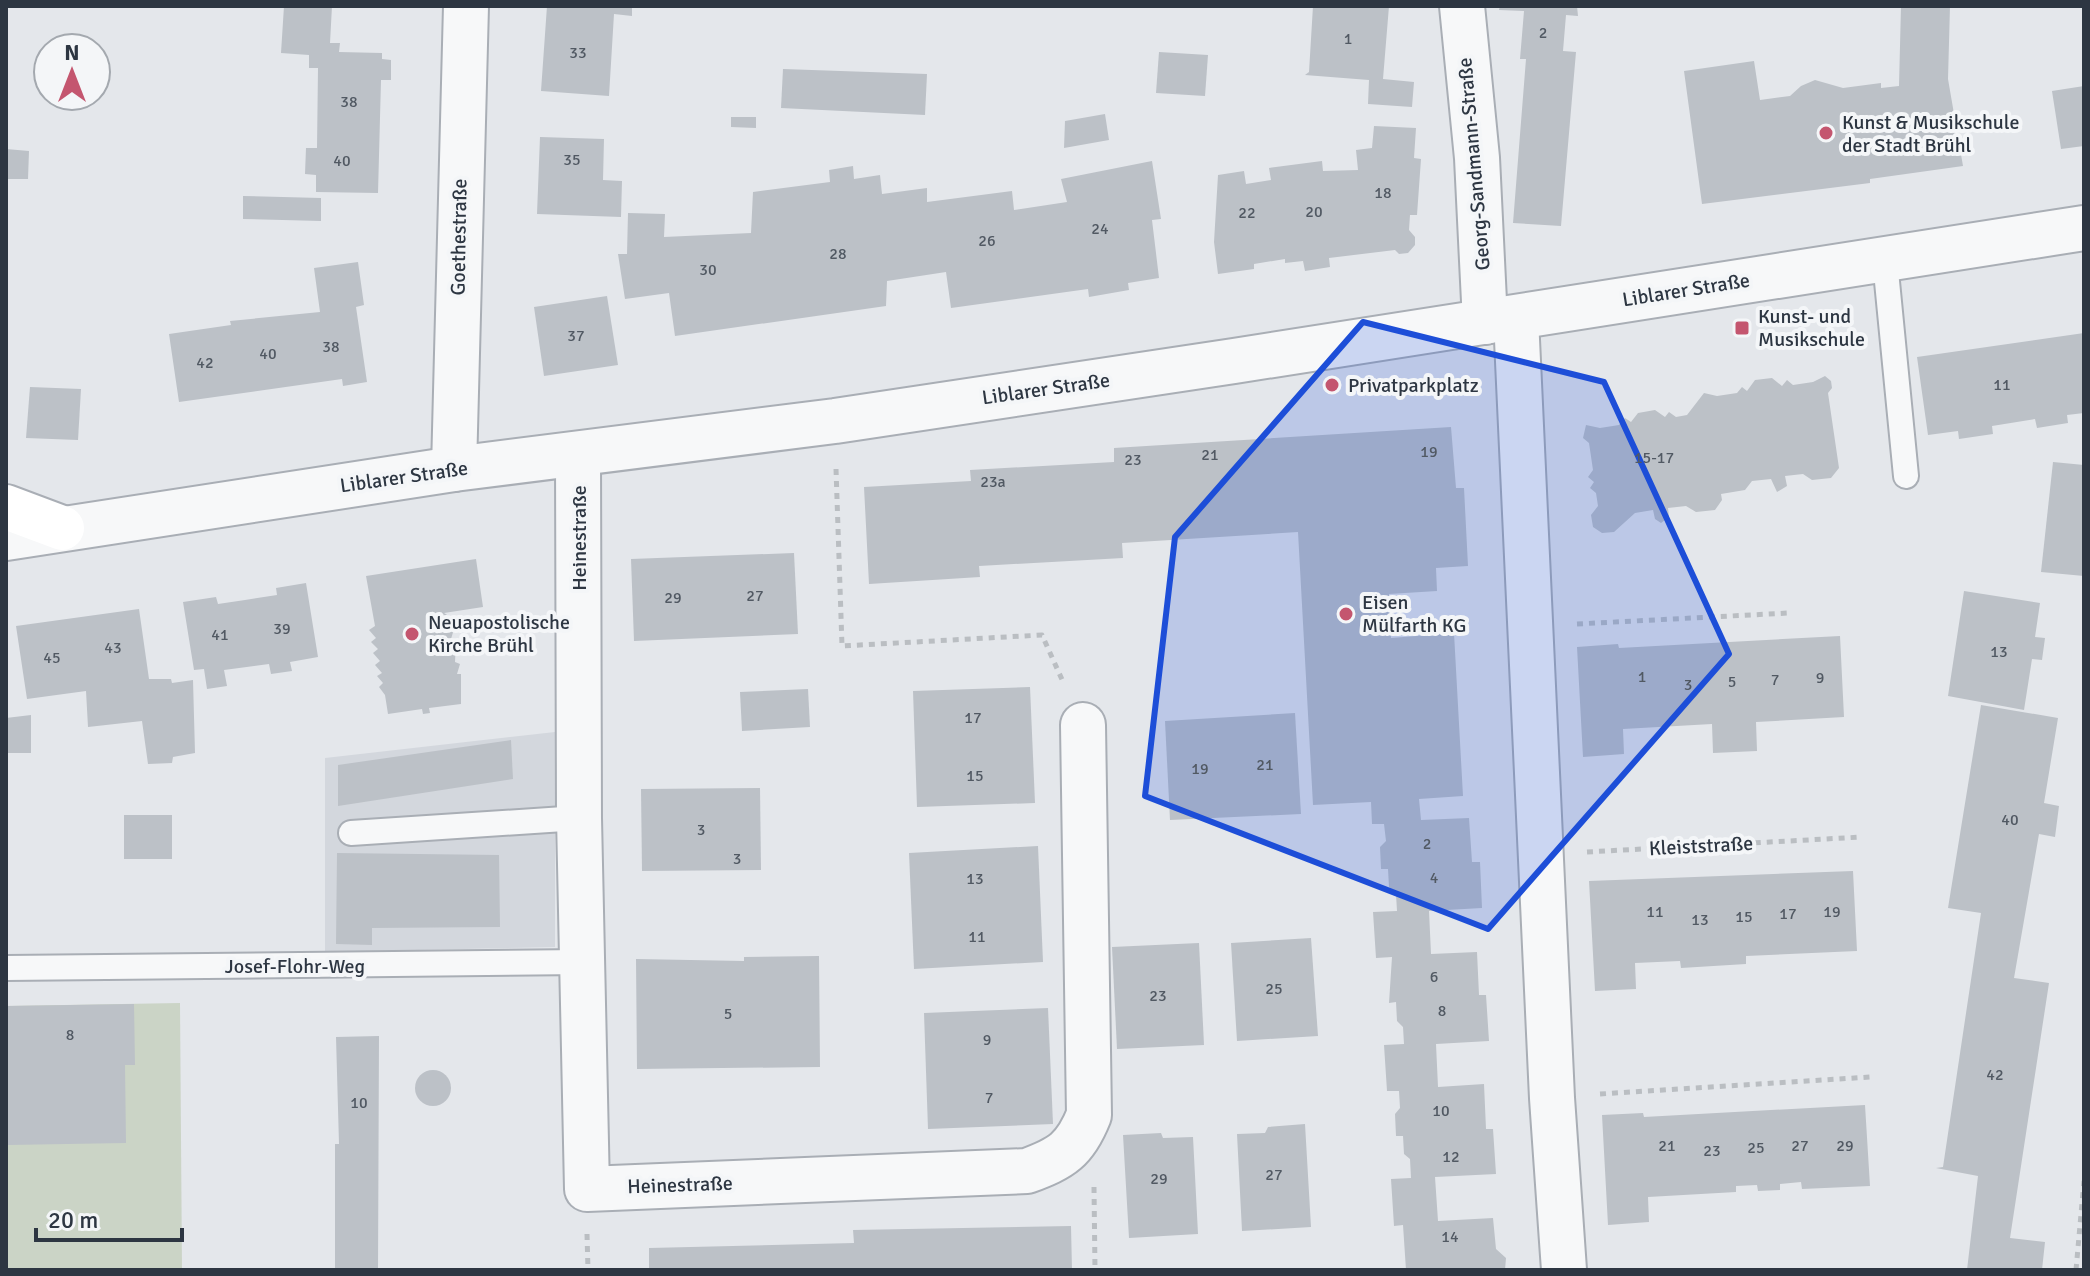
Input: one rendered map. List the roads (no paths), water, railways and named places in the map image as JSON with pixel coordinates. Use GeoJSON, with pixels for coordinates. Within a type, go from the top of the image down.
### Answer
{"type":"FeatureCollection","features":[{"type":"Feature","properties":{"kind":"main road"},"geometry":{"type":"LineString","coordinates":[[6,507],[62,528]]}},
{"type":"Feature","properties":{"kind":"street","name":"Goethestraße"},"geometry":{"type":"LineString","coordinates":[[454,469],[466,6]]}},
{"type":"Feature","properties":{"kind":"street","name":"Georg-Sandmann-Straße"},"geometry":{"type":"LineString","coordinates":[[1462,6],[1477,158],[1500,320]]}},
{"type":"Feature","properties":{"kind":"street","name":"Liblarer Straße"},"geometry":{"type":"LineString","coordinates":[[6,538],[454,469],[578,456],[835,421],[2084,228]]}},
{"type":"Feature","properties":{"kind":"street"},"geometry":{"type":"LineString","coordinates":[[1500,320],[1528,627],[1564,1270]]}},
{"type":"Feature","properties":{"kind":"street","name":"Heinestraße"},"geometry":{"type":"LineString","coordinates":[[578,456],[579,818],[587,1189],[1027,1171],[1058,1159],[1080,1139],[1087,1121],[1091,1074],[1083,725]]}},
{"type":"Feature","properties":{"kind":"lane"},"geometry":{"type":"LineString","coordinates":[[1885,261],[1906,476]]}},
{"type":"Feature","properties":{"kind":"lane"},"geometry":{"type":"LineString","coordinates":[[351,833],[579,818]]}},
{"type":"Feature","properties":{"kind":"lane","name":"Josef-Flohr-Weg"},"geometry":{"type":"LineString","coordinates":[[6,968],[584,962]]}},
{"type":"Feature","properties":{"kind":"place","name":"Kunst & Musikschule der Stadt Brühl"},"geometry":{"type":"Point","coordinates":[1826,133]}},
{"type":"Feature","properties":{"kind":"place","name":"Kunst- und Musikschule"},"geometry":{"type":"Point","coordinates":[1742,328]}},
{"type":"Feature","properties":{"kind":"place","name":"Privatparkplatz"},"geometry":{"type":"Point","coordinates":[1332,385]}},
{"type":"Feature","properties":{"kind":"place","name":"Eisen Mülfarth KG"},"geometry":{"type":"Point","coordinates":[1346,614]}},
{"type":"Feature","properties":{"kind":"place","name":"Neuapostolische Kirche Brühl"},"geometry":{"type":"Point","coordinates":[412,634]}}]}
